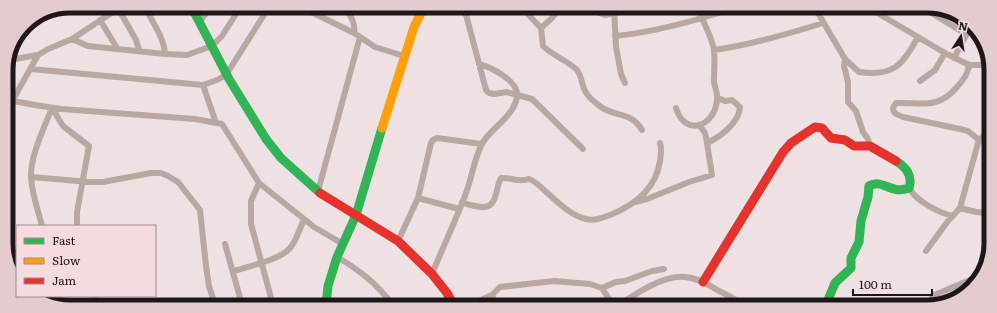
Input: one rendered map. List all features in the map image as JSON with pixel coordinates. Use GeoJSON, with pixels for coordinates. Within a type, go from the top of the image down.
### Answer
{"type":"FeatureCollection","features":[{"type":"Feature","properties":{"kind":"street"},"geometry":{"type":"LineString","coordinates":[[14,59],[38,55],[72,39],[111,13]]}},
{"type":"Feature","properties":{"kind":"street"},"geometry":{"type":"LineString","coordinates":[[123,13],[136,40],[139,50]]}},
{"type":"Feature","properties":{"kind":"street"},"geometry":{"type":"LineString","coordinates":[[148,13],[165,47],[165,54]]}},
{"type":"Feature","properties":{"kind":"street"},"geometry":{"type":"LineString","coordinates":[[194,13],[226,75],[270,144],[281,158],[318,191],[398,241],[432,274],[450,300]]}},
{"type":"Feature","properties":{"kind":"street"},"geometry":{"type":"LineString","coordinates":[[199,22],[206,13]]}},
{"type":"Feature","properties":{"kind":"street"},"geometry":{"type":"LineString","coordinates":[[72,39],[88,46],[187,55],[212,46],[222,36],[237,13]]}},
{"type":"Feature","properties":{"kind":"street"},"geometry":{"type":"LineString","coordinates":[[31,69],[202,85],[226,75],[265,13]]}},
{"type":"Feature","properties":{"kind":"street"},"geometry":{"type":"LineString","coordinates":[[313,13],[357,35],[375,47],[404,56]]}},
{"type":"Feature","properties":{"kind":"street"},"geometry":{"type":"LineString","coordinates":[[318,191],[357,35],[352,18],[349,13]]}},
{"type":"Feature","properties":{"kind":"street"},"geometry":{"type":"LineString","coordinates":[[327,300],[328,286],[343,244],[356,215],[404,56],[414,27],[421,13]]}},
{"type":"Feature","properties":{"kind":"street"},"geometry":{"type":"LineString","coordinates":[[466,13],[486,90],[489,93],[494,94],[507,92],[532,99],[583,149]]}},
{"type":"Feature","properties":{"kind":"street"},"geometry":{"type":"LineString","coordinates":[[527,13],[541,28],[543,46],[576,69],[580,75],[586,94],[603,108],[611,112],[623,114],[635,121],[642,130]]}},
{"type":"Feature","properties":{"kind":"street"},"geometry":{"type":"LineString","coordinates":[[541,28],[556,13]]}},
{"type":"Feature","properties":{"kind":"street"},"geometry":{"type":"LineString","coordinates":[[614,13],[618,59],[625,83]]}},
{"type":"Feature","properties":{"kind":"street"},"geometry":{"type":"LineString","coordinates":[[676,108],[680,118],[696,127],[700,126],[714,111],[718,98],[714,83],[714,50],[699,13]]}},
{"type":"Feature","properties":{"kind":"street"},"geometry":{"type":"LineString","coordinates":[[615,36],[679,25],[719,13]]}},
{"type":"Feature","properties":{"kind":"street"},"geometry":{"type":"LineString","coordinates":[[818,13],[845,59],[859,72],[865,73],[896,68],[908,54],[918,37]]}},
{"type":"Feature","properties":{"kind":"street"},"geometry":{"type":"LineString","coordinates":[[882,13],[918,37],[954,58],[969,65],[984,65]]}},
{"type":"Feature","properties":{"kind":"street"},"geometry":{"type":"LineString","coordinates":[[931,13],[966,34]]}},
{"type":"Feature","properties":{"kind":"street"},"geometry":{"type":"LineString","coordinates":[[100,20],[117,48]]}},
{"type":"Feature","properties":{"kind":"street"},"geometry":{"type":"LineString","coordinates":[[714,50],[736,47],[824,23]]}},
{"type":"Feature","properties":{"kind":"street"},"geometry":{"type":"LineString","coordinates":[[954,58],[968,31]]}},
{"type":"Feature","properties":{"kind":"street"},"geometry":{"type":"LineString","coordinates":[[920,81],[935,70],[945,53]]}},
{"type":"Feature","properties":{"kind":"street"},"geometry":{"type":"LineString","coordinates":[[38,55],[13,101],[52,108],[195,119],[222,124],[258,183],[304,220],[343,244]]}},
{"type":"Feature","properties":{"kind":"street"},"geometry":{"type":"LineString","coordinates":[[845,59],[844,66],[848,82],[848,102],[856,111],[863,132],[868,139],[870,146]]}},
{"type":"Feature","properties":{"kind":"street"},"geometry":{"type":"LineString","coordinates":[[432,274],[462,202],[482,144],[506,117],[516,100],[517,94],[513,85],[505,77],[487,66],[479,64]]}},
{"type":"Feature","properties":{"kind":"street"},"geometry":{"type":"LineString","coordinates":[[969,65],[967,74],[962,81],[954,91],[945,98],[924,104],[896,103],[892,108],[896,114],[903,117],[960,128],[968,131],[979,140]]}},
{"type":"Feature","properties":{"kind":"street"},"geometry":{"type":"LineString","coordinates":[[202,85],[216,122]]}},
{"type":"Feature","properties":{"kind":"street"},"geometry":{"type":"LineString","coordinates":[[707,143],[718,137],[734,122],[740,109],[732,100],[725,101],[718,98]]}},
{"type":"Feature","properties":{"kind":"street"},"geometry":{"type":"LineString","coordinates":[[42,225],[32,189],[31,176],[36,148],[52,108]]}},
{"type":"Feature","properties":{"kind":"street"},"geometry":{"type":"LineString","coordinates":[[52,108],[63,126],[89,146],[77,212],[77,225]]}},
{"type":"Feature","properties":{"kind":"street"},"geometry":{"type":"LineString","coordinates":[[634,202],[647,199],[689,182],[712,176],[705,133],[700,126]]}},
{"type":"Feature","properties":{"kind":"street"},"geometry":{"type":"LineString","coordinates":[[704,282],[788,146],[794,140],[815,127],[820,126],[825,129],[831,138],[845,140],[854,146],[870,146],[905,167],[911,182],[909,188]]}},
{"type":"Feature","properties":{"kind":"street"},"geometry":{"type":"LineString","coordinates":[[926,251],[960,208],[979,140],[984,134]]}},
{"type":"Feature","properties":{"kind":"street"},"geometry":{"type":"LineString","coordinates":[[398,241],[418,198],[433,140],[437,138],[482,144]]}},
{"type":"Feature","properties":{"kind":"street"},"geometry":{"type":"LineString","coordinates":[[462,202],[472,206],[490,206],[496,196],[500,180],[504,178],[520,182],[531,180],[552,195],[572,214],[587,219],[599,219],[619,211],[634,202],[651,185],[657,173],[662,152],[660,143]]}},
{"type":"Feature","properties":{"kind":"street"},"geometry":{"type":"LineString","coordinates":[[31,176],[82,182],[103,182],[151,173],[161,173],[178,182],[200,210],[206,266],[209,286],[213,300]]}},
{"type":"Feature","properties":{"kind":"street"},"geometry":{"type":"LineString","coordinates":[[258,183],[252,201],[251,224],[272,300]]}},
{"type":"Feature","properties":{"kind":"street"},"geometry":{"type":"LineString","coordinates":[[829,300],[835,283],[851,268],[851,258],[859,242],[861,221],[868,197],[869,186],[876,183],[886,186],[891,190],[901,191],[909,188]]}},
{"type":"Feature","properties":{"kind":"street"},"geometry":{"type":"LineString","coordinates":[[909,188],[915,197],[942,213],[954,216]]}},
{"type":"Feature","properties":{"kind":"street"},"geometry":{"type":"LineString","coordinates":[[418,198],[459,209]]}},
{"type":"Feature","properties":{"kind":"street"},"geometry":{"type":"LineString","coordinates":[[960,208],[984,213]]}},
{"type":"Feature","properties":{"kind":"street"},"geometry":{"type":"LineString","coordinates":[[234,271],[280,256],[287,251],[292,246],[304,220]]}},
{"type":"Feature","properties":{"kind":"street"},"geometry":{"type":"LineString","coordinates":[[225,244],[241,300]]}},
{"type":"Feature","properties":{"kind":"street"},"geometry":{"type":"LineString","coordinates":[[338,257],[363,273],[388,300]]}},
{"type":"Feature","properties":{"kind":"street"},"geometry":{"type":"LineString","coordinates":[[602,288],[616,282],[625,281],[652,271],[664,269]]}},
{"type":"Feature","properties":{"kind":"street"},"geometry":{"type":"LineString","coordinates":[[627,300],[638,292],[669,279],[685,277],[704,282],[732,300]]}},
{"type":"Feature","properties":{"kind":"street"},"geometry":{"type":"LineString","coordinates":[[932,296],[970,280]]}},
{"type":"Feature","properties":{"kind":"street"},"geometry":{"type":"LineString","coordinates":[[481,300],[492,295],[500,287],[554,281],[590,284],[602,288],[610,300]]}},
{"type":"Feature","properties":{"kind":"street"},"geometry":{"type":"LineString","coordinates":[[492,295],[494,300]]}},
{"type":"Feature","properties":{"kind":"traffic: fast"},"geometry":{"type":"LineString","coordinates":[[195,13],[229,79],[266,139],[281,158],[320,193]]}},
{"type":"Feature","properties":{"kind":"traffic: fast"},"geometry":{"type":"LineString","coordinates":[[327,300],[328,286],[337,257],[356,215],[382,128]]}},
{"type":"Feature","properties":{"kind":"traffic: fast"},"geometry":{"type":"LineString","coordinates":[[828,300],[835,283],[851,268],[851,258],[859,242],[861,221],[868,197],[869,186],[878,184],[897,190],[909,188],[910,180],[908,172],[896,161]]}},
{"type":"Feature","properties":{"kind":"traffic: slow"},"geometry":{"type":"LineString","coordinates":[[382,128],[414,27],[421,13]]}},
{"type":"Feature","properties":{"kind":"traffic: jam"},"geometry":{"type":"LineString","coordinates":[[703,282],[783,152],[791,143],[815,127],[822,128],[831,138],[845,140],[854,146],[870,146],[896,161]]}},
{"type":"Feature","properties":{"kind":"traffic: jam"},"geometry":{"type":"LineString","coordinates":[[320,193],[398,241],[432,274],[451,300]]}}]}
